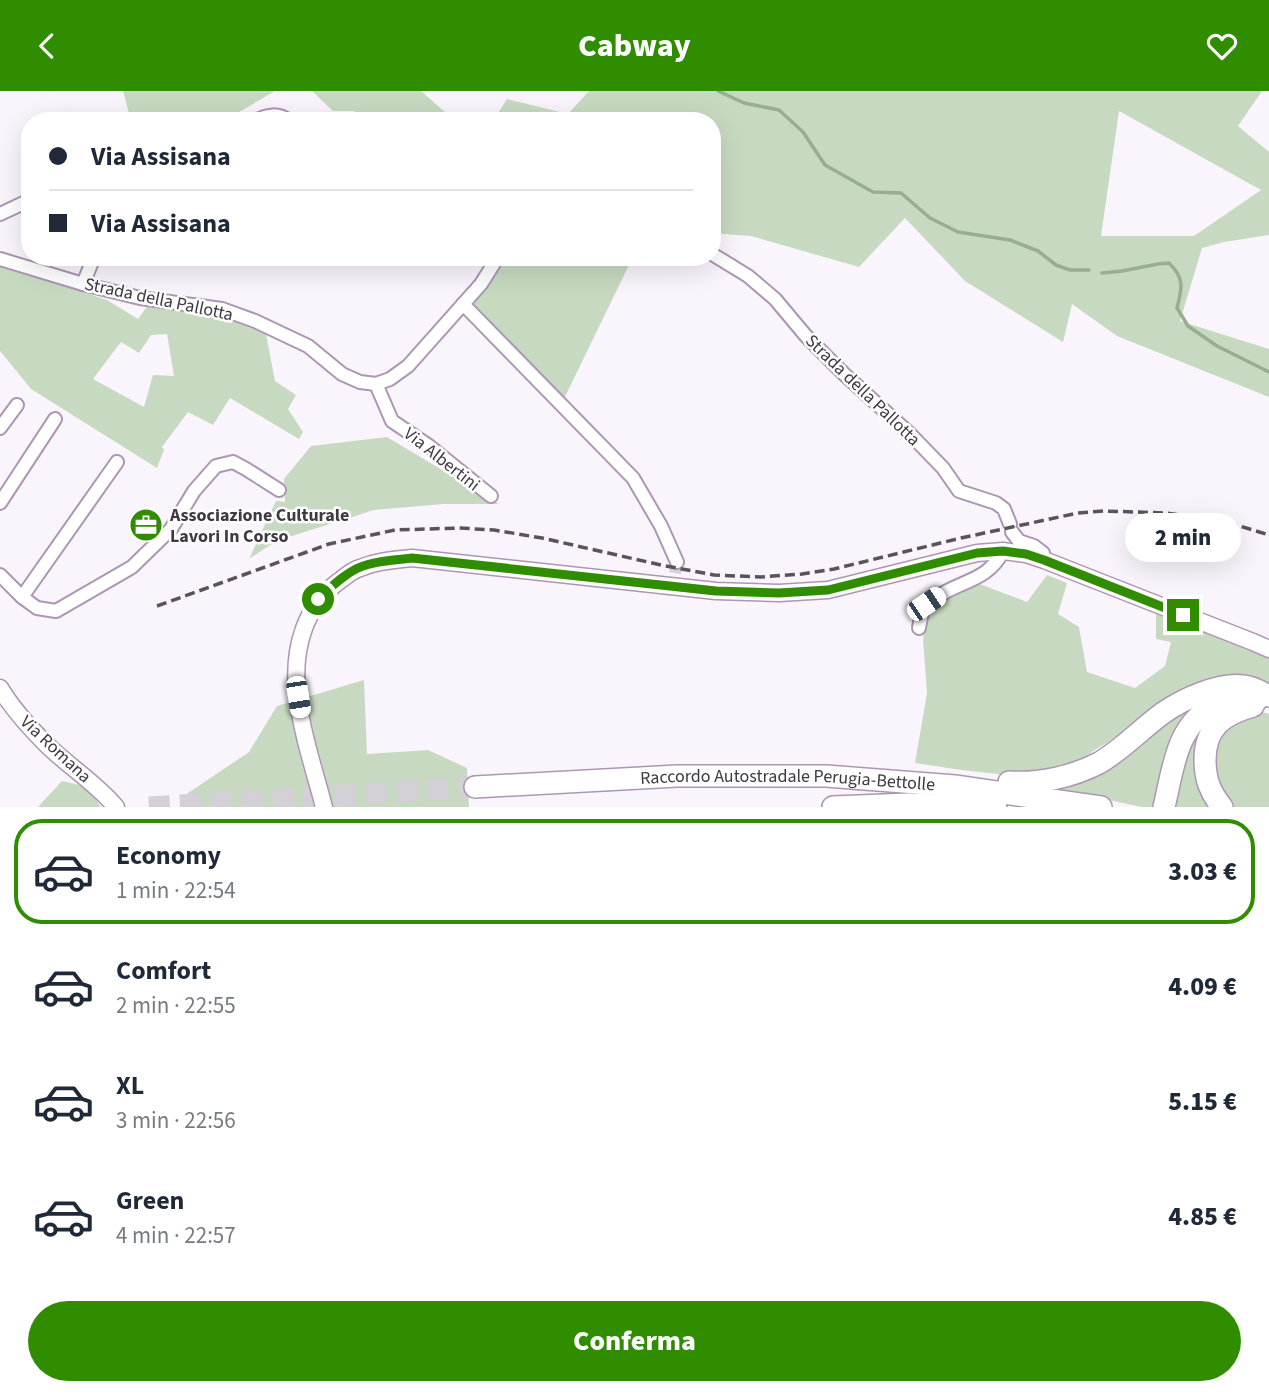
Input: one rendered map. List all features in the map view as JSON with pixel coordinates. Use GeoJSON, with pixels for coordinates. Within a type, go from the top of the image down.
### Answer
{"type":"FeatureCollection","features":[{"type":"Feature","properties":{"kind":"highway"},"geometry":{"type":"LineString","coordinates":[[826,776],[881,773],[1026,783],[1055,779],[1077,773],[1099,762],[1164,713],[1193,697],[1230,686],[1244,685],[1258,689],[1269,697]]}},
{"type":"Feature","properties":{"kind":"highway"},"geometry":{"type":"LineString","coordinates":[[1164,807],[1178,747],[1184,733],[1204,711],[1236,699],[1253,699],[1269,704]]}},
{"type":"Feature","properties":{"kind":"highway"},"geometry":{"type":"LineString","coordinates":[[1222,807],[1212,794],[1206,779],[1205,758],[1209,736],[1226,716],[1251,706],[1269,704]]}},
{"type":"Feature","properties":{"kind":"highway","name":"Raccordo Autostradale Perugia-Bettolle"},"geometry":{"type":"LineString","coordinates":[[475,787],[677,776],[826,776],[955,786],[1101,807]]}},
{"type":"Feature","properties":{"kind":"highway"},"geometry":{"type":"LineString","coordinates":[[833,807],[909,804],[996,807]]}},
{"type":"Feature","properties":{"kind":"main road"},"geometry":{"type":"LineString","coordinates":[[324,807],[303,731],[297,692],[297,655],[303,628],[318,599],[335,584],[358,568],[386,560],[412,558],[675,574],[716,591],[779,593],[828,590],[977,553],[1003,551],[1044,560],[1269,649]]}},
{"type":"Feature","properties":{"kind":"main road","name":"Via Romana"},"geometry":{"type":"LineString","coordinates":[[0,688],[46,744],[94,784],[116,807]]}},
{"type":"Feature","properties":{"kind":"street"},"geometry":{"type":"LineString","coordinates":[[0,214],[21,204]]}},
{"type":"Feature","properties":{"kind":"street","name":"Strada della Pallotta"},"geometry":{"type":"LineString","coordinates":[[0,258],[21,265]]}},
{"type":"Feature","properties":{"kind":"street","name":"Strada della Pallotta"},"geometry":{"type":"LineString","coordinates":[[721,260],[748,276],[775,299],[806,337],[943,468],[958,491],[996,503],[1004,509],[1019,541],[1034,546],[1043,553],[1044,560]]}},
{"type":"Feature","properties":{"kind":"street","name":"Strada della Pallotta"},"geometry":{"type":"LineString","coordinates":[[26,266],[140,298],[222,309],[308,346],[342,374],[360,382],[376,384]]}},
{"type":"Feature","properties":{"kind":"street"},"geometry":{"type":"LineString","coordinates":[[83,284],[90,266]]}},
{"type":"Feature","properties":{"kind":"street"},"geometry":{"type":"LineString","coordinates":[[376,384],[390,379],[408,366],[481,284],[492,266]]}},
{"type":"Feature","properties":{"kind":"street"},"geometry":{"type":"LineString","coordinates":[[463,304],[632,478],[661,526],[675,574]]}},
{"type":"Feature","properties":{"kind":"street","name":"Via Albertini"},"geometry":{"type":"LineString","coordinates":[[376,384],[392,421],[429,446],[491,496]]}},
{"type":"Feature","properties":{"kind":"street"},"geometry":{"type":"LineString","coordinates":[[0,428],[17,405]]}},
{"type":"Feature","properties":{"kind":"street"},"geometry":{"type":"LineString","coordinates":[[0,503],[55,419]]}},
{"type":"Feature","properties":{"kind":"street"},"geometry":{"type":"LineString","coordinates":[[22,597],[117,462]]}},
{"type":"Feature","properties":{"kind":"street"},"geometry":{"type":"LineString","coordinates":[[0,575],[37,608],[56,611],[132,567],[171,529],[194,491],[216,466],[233,462],[279,490]]}},
{"type":"Feature","properties":{"kind":"street"},"geometry":{"type":"LineString","coordinates":[[919,628],[926,604],[986,573],[1003,551]]}},
{"type":"Feature","properties":{"kind":"green space"},"geometry":{"type":"Polygon","coordinates":[[[123,91],[275,91],[239,112],[129,112],[123,91]]]}},
{"type":"Feature","properties":{"kind":"green space"},"geometry":{"type":"Polygon","coordinates":[[[312,91],[421,91],[445,112],[355,112],[333,111],[312,91]]]}},
{"type":"Feature","properties":{"kind":"green space"},"geometry":{"type":"Polygon","coordinates":[[[589,91],[1262,91],[1238,126],[1269,152],[1269,235],[1202,248],[1180,321],[1269,349],[1269,397],[1117,336],[1072,304],[1063,342],[965,281],[905,218],[859,267],[751,236],[721,234],[721,112],[570,112],[589,91]],[[1119,111],[1101,236],[1194,236],[1261,190],[1119,111]]]}},
{"type":"Feature","properties":{"kind":"green space"},"geometry":{"type":"Polygon","coordinates":[[[507,99],[560,112],[499,112],[507,99]]]}},
{"type":"Feature","properties":{"kind":"green space"},"geometry":{"type":"Polygon","coordinates":[[[0,264],[107,300],[138,319],[148,305],[225,318],[266,334],[275,381],[296,395],[288,409],[303,432],[299,439],[230,398],[213,425],[188,412],[162,447],[164,450],[157,468],[31,389],[0,351],[0,264]],[[167,334],[151,335],[139,353],[121,342],[93,379],[144,407],[153,375],[174,376],[167,334]]]}},
{"type":"Feature","properties":{"kind":"green space"},"geometry":{"type":"Polygon","coordinates":[[[491,266],[629,266],[561,405],[463,304],[491,266]]]}},
{"type":"Feature","properties":{"kind":"green space"},"geometry":{"type":"Polygon","coordinates":[[[387,437],[499,504],[444,504],[374,510],[276,541],[249,559],[276,501],[285,502],[284,479],[311,446],[387,437]]]}},
{"type":"Feature","properties":{"kind":"green space"},"geometry":{"type":"Polygon","coordinates":[[[1047,575],[1067,583],[1058,614],[1079,627],[1087,672],[1135,688],[1165,666],[1171,642],[1156,639],[1156,613],[1269,656],[1269,686],[1262,682],[1132,727],[1061,771],[1006,775],[915,763],[927,693],[923,640],[926,612],[942,598],[977,583],[1027,602],[1047,575]]]}},
{"type":"Feature","properties":{"kind":"green space"},"geometry":{"type":"Polygon","coordinates":[[[364,680],[367,754],[428,750],[467,768],[469,807],[190,807],[185,795],[249,752],[277,706],[364,680]]]}},
{"type":"Feature","properties":{"kind":"green space"},"geometry":{"type":"Polygon","coordinates":[[[1209,695],[1158,807],[1142,807],[1046,787],[1158,726],[1209,695]]]}},
{"type":"Feature","properties":{"kind":"green space"},"geometry":{"type":"Polygon","coordinates":[[[1258,711],[1269,714],[1269,807],[1230,807],[1216,794],[1209,745],[1220,726],[1258,711]]]}},
{"type":"Feature","properties":{"kind":"green space"},"geometry":{"type":"Polygon","coordinates":[[[1216,720],[1213,807],[1173,807],[1182,756],[1194,733],[1216,720]]]}},
{"type":"Feature","properties":{"kind":"green space"},"geometry":{"type":"Polygon","coordinates":[[[62,781],[88,787],[101,807],[38,807],[62,781]]]}},
{"type":"Feature","properties":{"kind":"waterway"},"geometry":{"type":"LineString","coordinates":[[718,91],[744,103],[779,110],[803,132],[825,165],[873,192],[901,193],[930,218],[958,232],[1010,240],[1038,251],[1056,265],[1070,270],[1089,270]]}},
{"type":"Feature","properties":{"kind":"waterway"},"geometry":{"type":"LineString","coordinates":[[1102,273],[1169,263],[1180,279],[1177,308],[1188,326],[1217,346],[1269,372]]}},
{"type":"Feature","properties":{"kind":"tunnel"},"geometry":{"type":"LineString","coordinates":[[675,573],[677,562]]}},
{"type":"Feature","properties":{"kind":"tunnel"},"geometry":{"type":"LineString","coordinates":[[149,807],[475,787]]}},
{"type":"Feature","properties":{"kind":"railway"},"geometry":{"type":"LineString","coordinates":[[157,606],[329,544],[395,530],[494,530],[714,575],[761,577],[834,569],[1078,513],[1166,513],[1230,523],[1269,535]]}},
{"type":"Feature","properties":{"kind":"place","name":"Associazione Culturale Lavori In Corso"},"geometry":{"type":"Point","coordinates":[146,525]}},
{"type":"Feature","properties":{"kind":"route"},"geometry":{"type":"LineString","coordinates":[[318,599],[358,568],[386,560],[412,558],[716,591],[779,593],[828,590],[977,553],[1003,551],[1044,560],[1183,615]]}}]}
